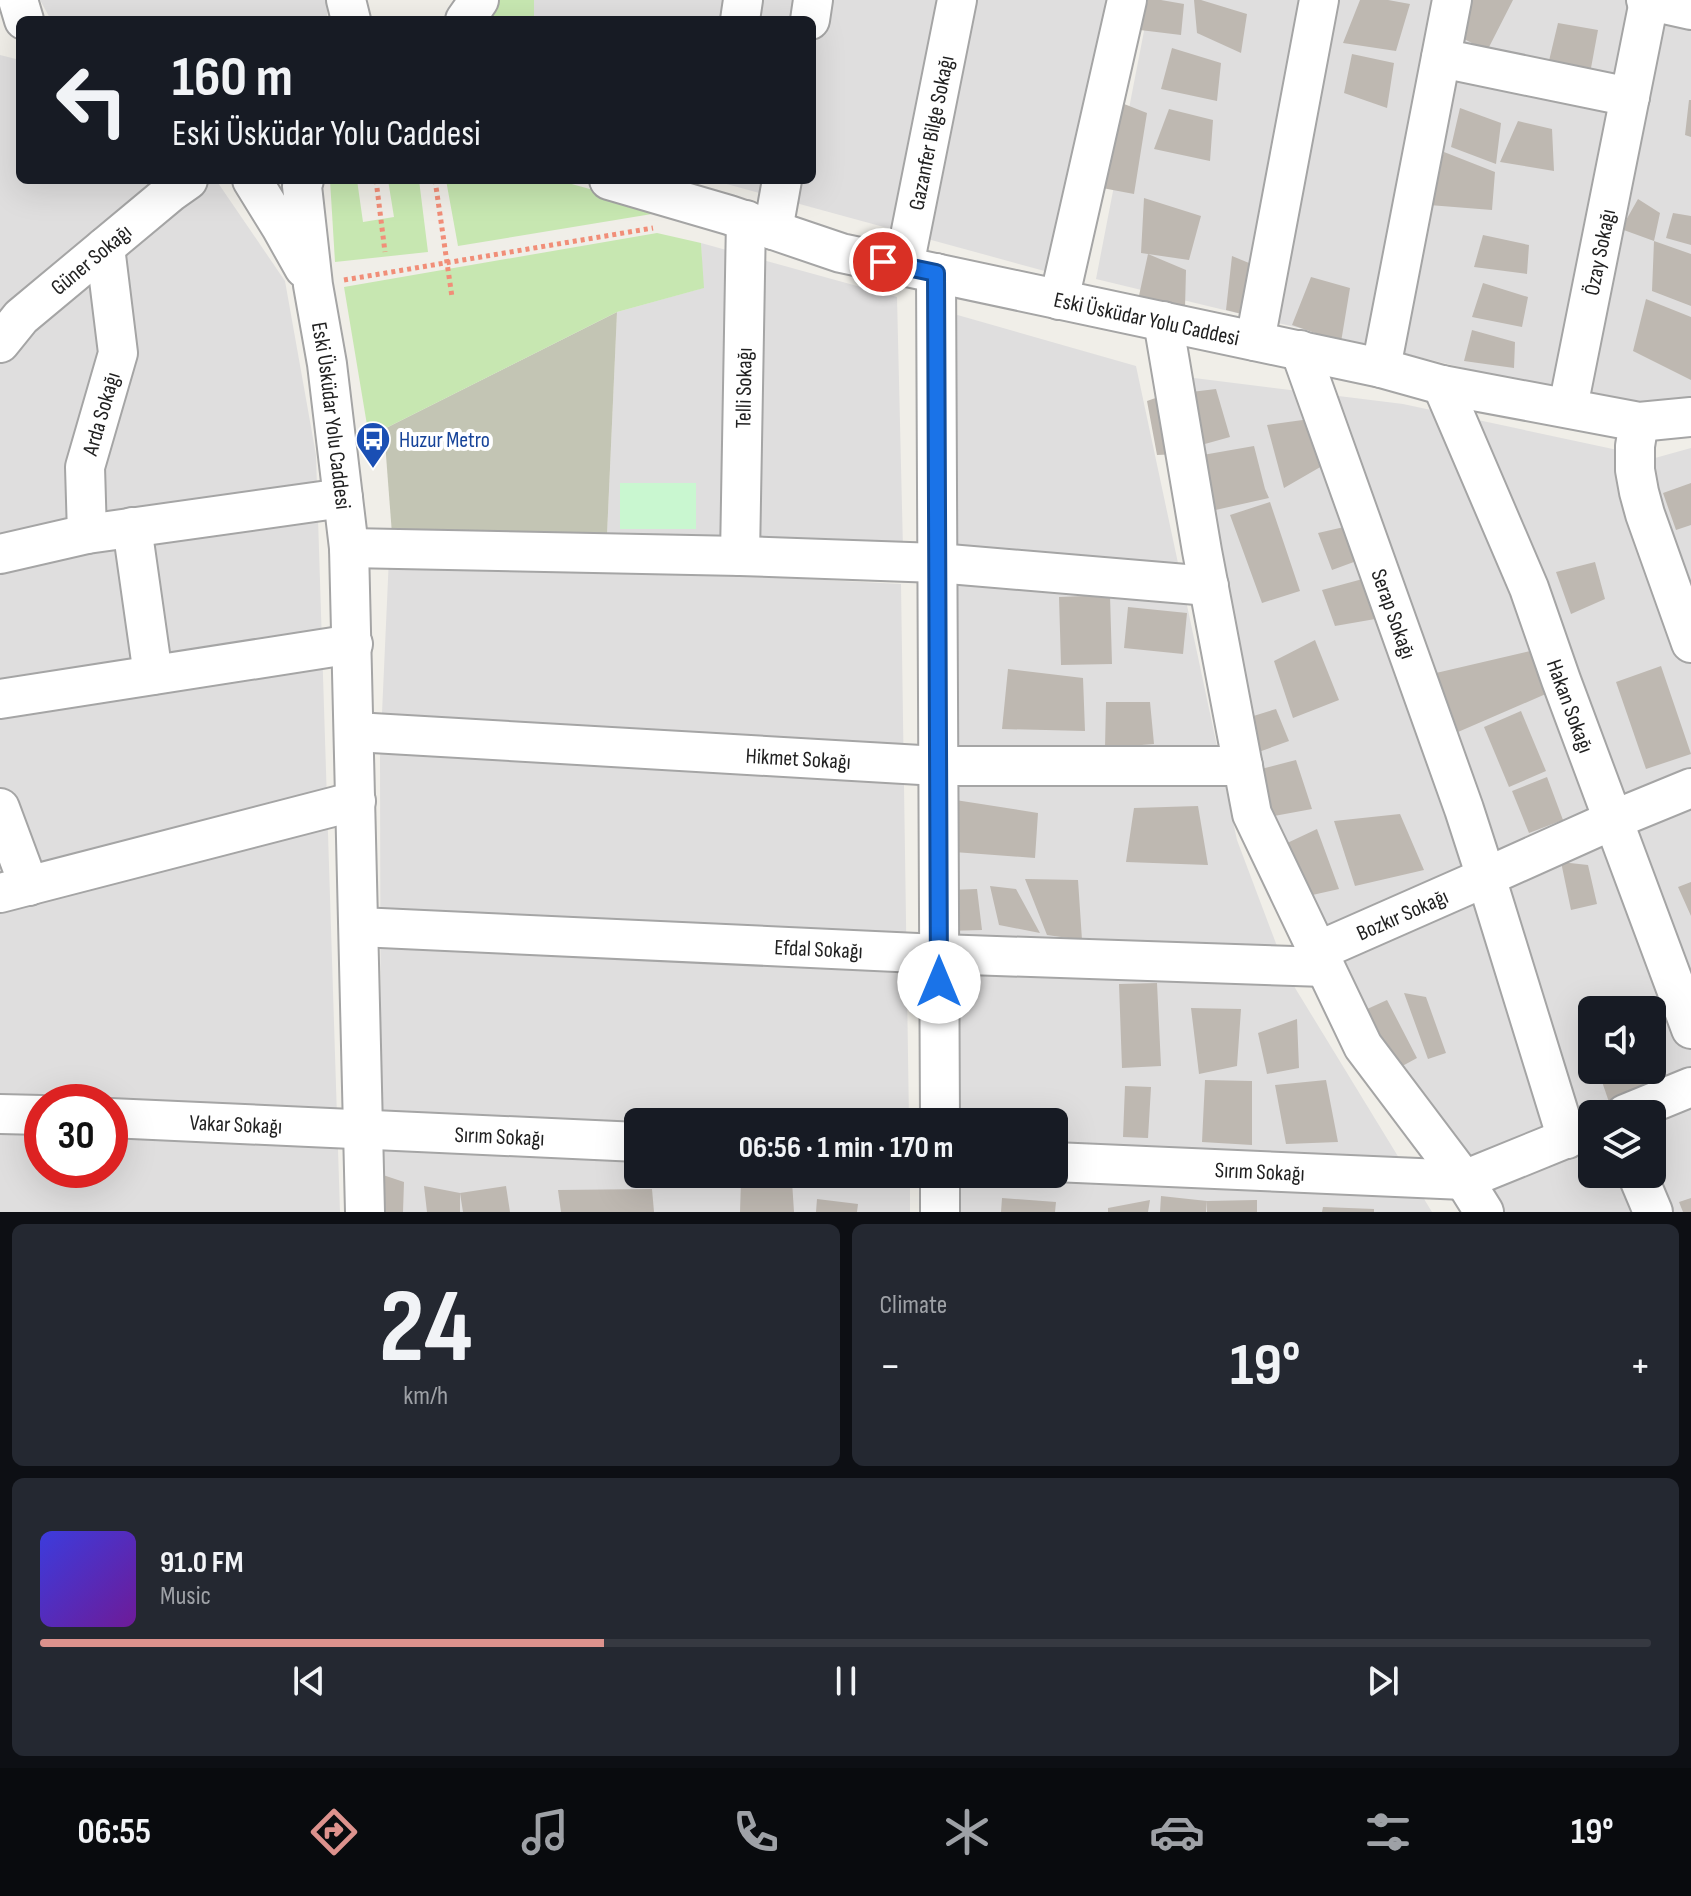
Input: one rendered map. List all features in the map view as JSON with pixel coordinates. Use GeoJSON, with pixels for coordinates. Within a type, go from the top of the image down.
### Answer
{"type":"FeatureCollection","features":[{"type":"Feature","properties":{"kind":"street","name":"Gazanfer Bilge Sokağı"},"geometry":{"type":"LineString","coordinates":[[940,1108],[937,563],[920,270],[957,0]]}},
{"type":"Feature","properties":{"kind":"street"},"geometry":{"type":"LineString","coordinates":[[1059,300],[1127,0]]}},
{"type":"Feature","properties":{"kind":"street"},"geometry":{"type":"LineString","coordinates":[[1255,341],[1319,0]]}},
{"type":"Feature","properties":{"kind":"street"},"geometry":{"type":"LineString","coordinates":[[1381,368],[1452,0]]}},
{"type":"Feature","properties":{"kind":"street"},"geometry":{"type":"LineString","coordinates":[[1648,0],[1691,10]]}},
{"type":"Feature","properties":{"kind":"street","name":"Özay Sokağı"},"geometry":{"type":"LineString","coordinates":[[1568,407],[1648,0]]}},
{"type":"Feature","properties":{"kind":"street"},"geometry":{"type":"LineString","coordinates":[[1441,58],[1630,97]]}},
{"type":"Feature","properties":{"kind":"street","name":"Güner Sokağı"},"geometry":{"type":"LineString","coordinates":[[0,343],[21,317],[183,184]]}},
{"type":"Feature","properties":{"kind":"street","name":"Eski Üsküdar Yolu Caddesi"},"geometry":{"type":"LineString","coordinates":[[254,184],[313,285]]}},
{"type":"Feature","properties":{"kind":"street","name":"Eski Üsküdar Yolu Caddesi"},"geometry":{"type":"LineString","coordinates":[[303,184],[313,285],[327,364],[349,548],[365,1212]]}},
{"type":"Feature","properties":{"kind":"street","name":"Eski Üsküdar Yolu Caddesi"},"geometry":{"type":"LineString","coordinates":[[622,184],[841,253],[1300,350],[1442,385],[1639,422],[1691,417]]}},
{"type":"Feature","properties":{"kind":"street","name":"Telli Sokağı"},"geometry":{"type":"LineString","coordinates":[[740,556],[759,225],[780,184]]}},
{"type":"Feature","properties":{"kind":"street","name":"Arda Sokağı"},"geometry":{"type":"LineString","coordinates":[[87,534],[85,467],[118,353],[105,247]]}},
{"type":"Feature","properties":{"kind":"street"},"geometry":{"type":"LineString","coordinates":[[1163,321],[1252,814],[1363,1046],[1464,1180],[1484,1212]]}},
{"type":"Feature","properties":{"kind":"street","name":"Serap Sokağı"},"geometry":{"type":"LineString","coordinates":[[1300,350],[1578,1128]]}},
{"type":"Feature","properties":{"kind":"street","name":"Hakan Sokağı"},"geometry":{"type":"LineString","coordinates":[[1442,385],[1529,588],[1691,1029]]}},
{"type":"Feature","properties":{"kind":"street"},"geometry":{"type":"LineString","coordinates":[[1639,422],[1635,458],[1639,492],[1690,638]]}},
{"type":"Feature","properties":{"kind":"street"},"geometry":{"type":"LineString","coordinates":[[0,554],[87,534],[343,498]]}},
{"type":"Feature","properties":{"kind":"street"},"geometry":{"type":"LineString","coordinates":[[132,527],[153,675]]}},
{"type":"Feature","properties":{"kind":"street"},"geometry":{"type":"LineString","coordinates":[[349,548],[937,563],[1209,586]]}},
{"type":"Feature","properties":{"kind":"street"},"geometry":{"type":"LineString","coordinates":[[0,699],[353,644]]}},
{"type":"Feature","properties":{"kind":"street","name":"Hikmet Sokağı"},"geometry":{"type":"LineString","coordinates":[[355,732],[938,766],[1243,766]]}},
{"type":"Feature","properties":{"kind":"street","name":"Bozkır Sokağı"},"geometry":{"type":"LineString","coordinates":[[1322,959],[1486,877],[1691,788]]}},
{"type":"Feature","properties":{"kind":"street"},"geometry":{"type":"LineString","coordinates":[[0,808],[14,889],[356,801]]}},
{"type":"Feature","properties":{"kind":"street","name":"Efdal Sokağı"},"geometry":{"type":"LineString","coordinates":[[359,927],[939,954],[1322,959]]}},
{"type":"Feature","properties":{"kind":"street"},"geometry":{"type":"LineString","coordinates":[[1659,1100],[1691,1087]]}},
{"type":"Feature","properties":{"kind":"street"},"geometry":{"type":"LineString","coordinates":[[0,1114],[24,1115]]}},
{"type":"Feature","properties":{"kind":"street","name":"Vakar Sokağı"},"geometry":{"type":"LineString","coordinates":[[128,1119],[363,1128]]}},
{"type":"Feature","properties":{"kind":"street","name":"Sırım Sokağı"},"geometry":{"type":"LineString","coordinates":[[363,1128],[624,1141]]}},
{"type":"Feature","properties":{"kind":"street"},"geometry":{"type":"LineString","coordinates":[[1464,1180],[1578,1134]]}},
{"type":"Feature","properties":{"kind":"street","name":"Sırım Sokağı"},"geometry":{"type":"LineString","coordinates":[[1068,1163],[1464,1180]]}},
{"type":"Feature","properties":{"kind":"street"},"geometry":{"type":"LineString","coordinates":[[940,1188],[940,1212]]}},
{"type":"Feature","properties":{"kind":"street"},"geometry":{"type":"LineString","coordinates":[[1643,1188],[1653,1212]]}},
{"type":"Feature","properties":{"kind":"path"},"geometry":{"type":"LineString","coordinates":[[376,184],[385,252]]}},
{"type":"Feature","properties":{"kind":"path"},"geometry":{"type":"LineString","coordinates":[[436,184],[452,297]]}},
{"type":"Feature","properties":{"kind":"path"},"geometry":{"type":"LineString","coordinates":[[313,285],[666,226]]}},
{"type":"Feature","properties":{"kind":"shaded area"},"geometry":{"type":"Polygon","coordinates":[[[40,0],[327,0],[327,16],[49,16],[40,0]]]}},
{"type":"Feature","properties":{"kind":"shaded area"},"geometry":{"type":"Polygon","coordinates":[[[534,0],[1118,0],[1063,276],[727,184],[816,184],[816,16],[534,16],[534,0]]]}},
{"type":"Feature","properties":{"kind":"shaded area"},"geometry":{"type":"Polygon","coordinates":[[[1150,0],[1691,0],[1691,400],[1621,406],[1096,279],[1150,0]]]}},
{"type":"Feature","properties":{"kind":"shaded area"},"geometry":{"type":"Polygon","coordinates":[[[0,55],[16,59],[16,184],[219,184],[285,281],[316,455],[340,1212],[0,1212],[0,55]]]}},
{"type":"Feature","properties":{"kind":"shaded area"},"geometry":{"type":"Polygon","coordinates":[[[701,243],[897,297],[903,549],[607,535],[617,312],[703,288],[701,243]]]}},
{"type":"Feature","properties":{"kind":"shaded area"},"geometry":{"type":"Polygon","coordinates":[[[617,312],[607,535],[392,534],[384,429],[617,312]]]}},
{"type":"Feature","properties":{"kind":"shaded area"},"geometry":{"type":"Polygon","coordinates":[[[954,314],[1136,366],[1237,840],[1289,978],[1432,1212],[950,1212],[949,1188],[1068,1188],[1068,1108],[949,1108],[954,314]]]}},
{"type":"Feature","properties":{"kind":"shaded area"},"geometry":{"type":"Polygon","coordinates":[[[1186,377],[1403,404],[1655,458],[1691,448],[1691,1212],[1476,1212],[1322,958],[1250,771],[1186,377]]]}},
{"type":"Feature","properties":{"kind":"shaded area"},"geometry":{"type":"Polygon","coordinates":[[[389,557],[901,584],[909,1108],[624,1108],[624,1188],[910,1188],[910,1212],[381,1212],[380,758],[389,557]]]}},
{"type":"Feature","properties":{"kind":"green space"},"geometry":{"type":"Polygon","coordinates":[[[472,0],[534,0],[534,16],[456,16],[472,0]]]}},
{"type":"Feature","properties":{"kind":"green space"},"geometry":{"type":"Polygon","coordinates":[[[330,184],[358,184],[363,222],[394,217],[389,184],[420,184],[428,252],[335,262],[330,184]]]}},
{"type":"Feature","properties":{"kind":"green space"},"geometry":{"type":"Polygon","coordinates":[[[447,184],[572,184],[670,211],[458,246],[447,184]]]}},
{"type":"Feature","properties":{"kind":"green space"},"geometry":{"type":"Polygon","coordinates":[[[657,233],[701,243],[704,288],[617,312],[384,429],[367,425],[344,287],[657,233]]]}},
{"type":"Feature","properties":{"kind":"green space"},"geometry":{"type":"Polygon","coordinates":[[[620,483],[696,483],[696,529],[620,529],[620,483]]]}},
{"type":"Feature","properties":{"kind":"building"},"geometry":{"type":"Polygon","coordinates":[[[1148,0],[1184,4],[1181,35],[1140,30],[1148,0]]]}},
{"type":"Feature","properties":{"kind":"building"},"geometry":{"type":"Polygon","coordinates":[[[1194,0],[1247,14],[1241,53],[1197,33],[1194,0]]]}},
{"type":"Feature","properties":{"kind":"building"},"geometry":{"type":"Polygon","coordinates":[[[1360,0],[1410,4],[1396,51],[1343,43],[1360,0]]]}},
{"type":"Feature","properties":{"kind":"building"},"geometry":{"type":"Polygon","coordinates":[[[1465,0],[1513,0],[1487,51],[1449,31],[1465,0]]]}},
{"type":"Feature","properties":{"kind":"building"},"geometry":{"type":"Polygon","coordinates":[[[1558,23],[1598,30],[1591,68],[1548,65],[1558,23]]]}},
{"type":"Feature","properties":{"kind":"building"},"geometry":{"type":"Polygon","coordinates":[[[1172,48],[1221,63],[1217,101],[1161,89],[1172,48]]]}},
{"type":"Feature","properties":{"kind":"building"},"geometry":{"type":"Polygon","coordinates":[[[1352,54],[1394,63],[1387,108],[1344,93],[1352,54]]]}},
{"type":"Feature","properties":{"kind":"building"},"geometry":{"type":"Polygon","coordinates":[[[1691,100],[1691,137],[1685,135],[1691,100]]]}},
{"type":"Feature","properties":{"kind":"building"},"geometry":{"type":"Polygon","coordinates":[[[1119,102],[1147,113],[1134,194],[1097,187],[1119,102]]]}},
{"type":"Feature","properties":{"kind":"building"},"geometry":{"type":"Polygon","coordinates":[[[1460,108],[1501,123],[1496,164],[1451,147],[1460,108]]]}},
{"type":"Feature","properties":{"kind":"building"},"geometry":{"type":"Polygon","coordinates":[[[1169,109],[1213,120],[1210,161],[1154,149],[1169,109]]]}},
{"type":"Feature","properties":{"kind":"building"},"geometry":{"type":"Polygon","coordinates":[[[1518,121],[1552,129],[1554,171],[1500,162],[1518,121]]]}},
{"type":"Feature","properties":{"kind":"building"},"geometry":{"type":"Polygon","coordinates":[[[1444,152],[1495,172],[1492,210],[1429,205],[1444,152]]]}},
{"type":"Feature","properties":{"kind":"building"},"geometry":{"type":"Polygon","coordinates":[[[1144,198],[1201,216],[1189,260],[1141,253],[1144,198]]]}},
{"type":"Feature","properties":{"kind":"building"},"geometry":{"type":"Polygon","coordinates":[[[1638,199],[1660,213],[1654,241],[1621,229],[1638,199]]]}},
{"type":"Feature","properties":{"kind":"building"},"geometry":{"type":"Polygon","coordinates":[[[1673,213],[1691,216],[1691,245],[1666,238],[1673,213]]]}},
{"type":"Feature","properties":{"kind":"building"},"geometry":{"type":"Polygon","coordinates":[[[1483,235],[1529,245],[1527,274],[1474,267],[1483,235]]]}},
{"type":"Feature","properties":{"kind":"building"},"geometry":{"type":"Polygon","coordinates":[[[1654,241],[1691,254],[1691,306],[1652,291],[1654,241]]]}},
{"type":"Feature","properties":{"kind":"building"},"geometry":{"type":"Polygon","coordinates":[[[1148,254],[1186,270],[1185,308],[1137,305],[1148,254]]]}},
{"type":"Feature","properties":{"kind":"building"},"geometry":{"type":"Polygon","coordinates":[[[1232,256],[1249,263],[1250,316],[1226,310],[1232,256]]]}},
{"type":"Feature","properties":{"kind":"building"},"geometry":{"type":"Polygon","coordinates":[[[1311,277],[1350,288],[1341,342],[1292,325],[1311,277]]]}},
{"type":"Feature","properties":{"kind":"building"},"geometry":{"type":"Polygon","coordinates":[[[1483,283],[1528,297],[1522,327],[1472,317],[1483,283]]]}},
{"type":"Feature","properties":{"kind":"building"},"geometry":{"type":"Polygon","coordinates":[[[1646,299],[1691,317],[1691,380],[1633,351],[1646,299]]]}},
{"type":"Feature","properties":{"kind":"building"},"geometry":{"type":"Polygon","coordinates":[[[1472,330],[1515,342],[1514,368],[1464,361],[1472,330]]]}},
{"type":"Feature","properties":{"kind":"building"},"geometry":{"type":"Polygon","coordinates":[[[1216,389],[1230,437],[1194,447],[1183,393],[1216,389]]]}},
{"type":"Feature","properties":{"kind":"building"},"geometry":{"type":"Polygon","coordinates":[[[1167,394],[1180,454],[1157,455],[1147,401],[1167,394]]]}},
{"type":"Feature","properties":{"kind":"building"},"geometry":{"type":"Polygon","coordinates":[[[1310,419],[1329,462],[1284,488],[1267,425],[1310,419]]]}},
{"type":"Feature","properties":{"kind":"building"},"geometry":{"type":"Polygon","coordinates":[[[1254,446],[1269,498],[1211,511],[1197,456],[1254,446]]]}},
{"type":"Feature","properties":{"kind":"building"},"geometry":{"type":"Polygon","coordinates":[[[1691,483],[1691,525],[1676,530],[1663,493],[1691,483]]]}},
{"type":"Feature","properties":{"kind":"building"},"geometry":{"type":"Polygon","coordinates":[[[1270,502],[1300,591],[1262,603],[1230,515],[1270,502]]]}},
{"type":"Feature","properties":{"kind":"building"},"geometry":{"type":"Polygon","coordinates":[[[1357,524],[1362,559],[1332,570],[1318,533],[1357,524]]]}},
{"type":"Feature","properties":{"kind":"building"},"geometry":{"type":"Polygon","coordinates":[[[1595,562],[1605,599],[1571,614],[1556,572],[1595,562]]]}},
{"type":"Feature","properties":{"kind":"building"},"geometry":{"type":"Polygon","coordinates":[[[1370,577],[1381,618],[1335,626],[1322,590],[1370,577]]]}},
{"type":"Feature","properties":{"kind":"building"},"geometry":{"type":"Polygon","coordinates":[[[1110,595],[1112,664],[1061,665],[1059,597],[1110,595]]]}},
{"type":"Feature","properties":{"kind":"building"},"geometry":{"type":"Polygon","coordinates":[[[1128,607],[1187,613],[1183,654],[1124,648],[1128,607]]]}},
{"type":"Feature","properties":{"kind":"building"},"geometry":{"type":"Polygon","coordinates":[[[1315,640],[1339,700],[1293,718],[1274,661],[1315,640]]]}},
{"type":"Feature","properties":{"kind":"building"},"geometry":{"type":"Polygon","coordinates":[[[1530,651],[1548,693],[1458,732],[1436,673],[1530,651]]]}},
{"type":"Feature","properties":{"kind":"building"},"geometry":{"type":"Polygon","coordinates":[[[1661,666],[1691,754],[1646,769],[1616,682],[1661,666]]]}},
{"type":"Feature","properties":{"kind":"building"},"geometry":{"type":"Polygon","coordinates":[[[1008,669],[1083,678],[1085,731],[1002,729],[1008,669]]]}},
{"type":"Feature","properties":{"kind":"building"},"geometry":{"type":"Polygon","coordinates":[[[1106,702],[1150,702],[1154,744],[1105,748],[1106,702]]]}},
{"type":"Feature","properties":{"kind":"building"},"geometry":{"type":"Polygon","coordinates":[[[1276,709],[1289,741],[1253,754],[1247,718],[1276,709]]]}},
{"type":"Feature","properties":{"kind":"building"},"geometry":{"type":"Polygon","coordinates":[[[1521,711],[1546,771],[1509,787],[1484,727],[1521,711]]]}},
{"type":"Feature","properties":{"kind":"building"},"geometry":{"type":"Polygon","coordinates":[[[1296,760],[1312,809],[1269,817],[1257,770],[1296,760]]]}},
{"type":"Feature","properties":{"kind":"building"},"geometry":{"type":"Polygon","coordinates":[[[1547,777],[1563,820],[1529,833],[1512,791],[1547,777]]]}},
{"type":"Feature","properties":{"kind":"building"},"geometry":{"type":"Polygon","coordinates":[[[949,799],[1038,813],[1035,858],[954,852],[949,799]]]}},
{"type":"Feature","properties":{"kind":"building"},"geometry":{"type":"Polygon","coordinates":[[[1198,806],[1208,865],[1126,862],[1134,808],[1198,806]]]}},
{"type":"Feature","properties":{"kind":"building"},"geometry":{"type":"Polygon","coordinates":[[[1400,814],[1424,870],[1355,886],[1334,821],[1400,814]]]}},
{"type":"Feature","properties":{"kind":"building"},"geometry":{"type":"Polygon","coordinates":[[[1317,829],[1339,889],[1299,898],[1283,845],[1317,829]]]}},
{"type":"Feature","properties":{"kind":"building"},"geometry":{"type":"Polygon","coordinates":[[[1561,862],[1588,865],[1597,904],[1571,910],[1561,862]]]}},
{"type":"Feature","properties":{"kind":"building"},"geometry":{"type":"Polygon","coordinates":[[[1025,879],[1078,880],[1082,940],[1047,935],[1025,879]]]}},
{"type":"Feature","properties":{"kind":"building"},"geometry":{"type":"Polygon","coordinates":[[[1691,882],[1691,916],[1678,887],[1691,882]]]}},
{"type":"Feature","properties":{"kind":"building"},"geometry":{"type":"Polygon","coordinates":[[[990,886],[1016,889],[1040,933],[999,925],[990,886]]]}},
{"type":"Feature","properties":{"kind":"building"},"geometry":{"type":"Polygon","coordinates":[[[977,889],[982,930],[946,931],[949,890],[977,889]]]}},
{"type":"Feature","properties":{"kind":"building"},"geometry":{"type":"Polygon","coordinates":[[[1157,983],[1161,1066],[1122,1068],[1119,984],[1157,983]]]}},
{"type":"Feature","properties":{"kind":"building"},"geometry":{"type":"Polygon","coordinates":[[[1404,993],[1426,997],[1446,1053],[1428,1059],[1404,993]]]}},
{"type":"Feature","properties":{"kind":"building"},"geometry":{"type":"Polygon","coordinates":[[[1387,1000],[1417,1058],[1395,1070],[1365,1010],[1387,1000]]]}},
{"type":"Feature","properties":{"kind":"building"},"geometry":{"type":"Polygon","coordinates":[[[1191,1008],[1241,1009],[1237,1066],[1199,1074],[1191,1008]]]}},
{"type":"Feature","properties":{"kind":"building"},"geometry":{"type":"Polygon","coordinates":[[[1297,1019],[1299,1068],[1267,1074],[1258,1033],[1297,1019]]]}},
{"type":"Feature","properties":{"kind":"building"},"geometry":{"type":"Polygon","coordinates":[[[1205,1080],[1252,1081],[1252,1145],[1202,1142],[1205,1080]]]}},
{"type":"Feature","properties":{"kind":"building"},"geometry":{"type":"Polygon","coordinates":[[[1326,1080],[1338,1142],[1286,1144],[1275,1085],[1326,1080]]]}},
{"type":"Feature","properties":{"kind":"building"},"geometry":{"type":"Polygon","coordinates":[[[1603,1084],[1663,1084],[1664,1088],[1626,1100],[1608,1100],[1603,1084]]]}},
{"type":"Feature","properties":{"kind":"building"},"geometry":{"type":"Polygon","coordinates":[[[1125,1086],[1151,1087],[1148,1138],[1123,1137],[1125,1086]]]}},
{"type":"Feature","properties":{"kind":"building"},"geometry":{"type":"Polygon","coordinates":[[[374,1172],[404,1182],[403,1212],[376,1212],[374,1172]]]}},
{"type":"Feature","properties":{"kind":"building"},"geometry":{"type":"Polygon","coordinates":[[[424,1186],[460,1193],[460,1212],[427,1212],[424,1186]]]}},
{"type":"Feature","properties":{"kind":"building"},"geometry":{"type":"Polygon","coordinates":[[[506,1186],[510,1212],[463,1212],[460,1193],[506,1186]]]}},
{"type":"Feature","properties":{"kind":"building"},"geometry":{"type":"Polygon","coordinates":[[[741,1188],[792,1188],[794,1212],[740,1212],[741,1188]]]}},
{"type":"Feature","properties":{"kind":"building"},"geometry":{"type":"Polygon","coordinates":[[[652,1189],[654,1212],[561,1212],[558,1190],[652,1189]]]}},
{"type":"Feature","properties":{"kind":"building"},"geometry":{"type":"Polygon","coordinates":[[[1161,1196],[1207,1201],[1206,1212],[1160,1212],[1161,1196]]]}},
{"type":"Feature","properties":{"kind":"building"},"geometry":{"type":"Polygon","coordinates":[[[1002,1198],[1056,1202],[1055,1212],[1001,1212],[1002,1198]]]}},
{"type":"Feature","properties":{"kind":"building"},"geometry":{"type":"Polygon","coordinates":[[[1691,1198],[1691,1212],[1683,1212],[1679,1202],[1691,1198]]]}},
{"type":"Feature","properties":{"kind":"building"},"geometry":{"type":"Polygon","coordinates":[[[817,1199],[858,1204],[857,1212],[816,1212],[817,1199]]]}},
{"type":"Feature","properties":{"kind":"building"},"geometry":{"type":"Polygon","coordinates":[[[1150,1200],[1148,1212],[1108,1212],[1108,1208],[1150,1200]]]}},
{"type":"Feature","properties":{"kind":"building"},"geometry":{"type":"Polygon","coordinates":[[[1257,1200],[1257,1212],[1207,1212],[1207,1201],[1257,1200]]]}},
{"type":"Feature","properties":{"kind":"building"},"geometry":{"type":"Polygon","coordinates":[[[1323,1207],[1374,1209],[1374,1212],[1322,1212],[1323,1207]]]}},
{"type":"Feature","properties":{"kind":"place","name":"Huzur Metro"},"geometry":{"type":"Point","coordinates":[373,470]}},
{"type":"Feature","properties":{"kind":"route"},"geometry":{"type":"LineString","coordinates":[[883,262],[936,273],[939,982]]}}]}
